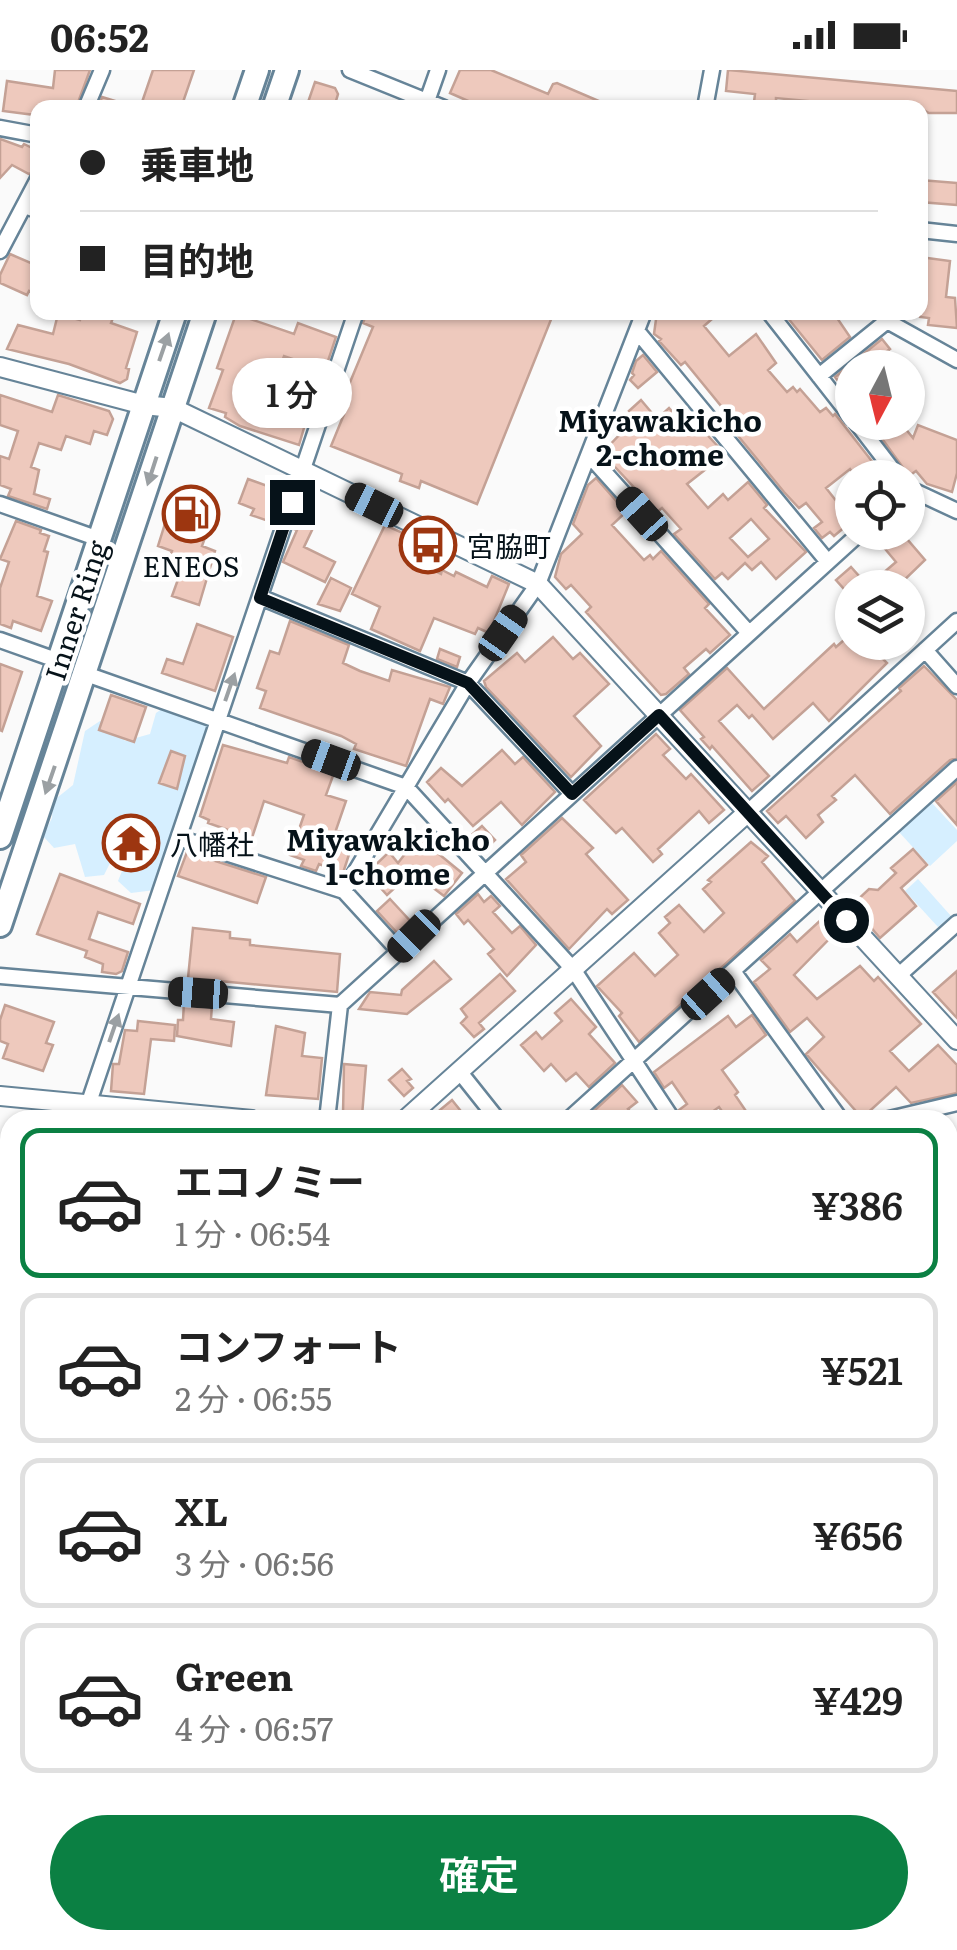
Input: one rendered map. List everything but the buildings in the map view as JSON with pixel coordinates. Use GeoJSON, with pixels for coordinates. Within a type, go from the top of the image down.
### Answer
{"type":"FeatureCollection","features":[{"type":"Feature","properties":{"kind":"main road"},"geometry":{"type":"LineString","coordinates":[[247,100],[257,70]]}},
{"type":"Feature","properties":{"kind":"main road"},"geometry":{"type":"LineString","coordinates":[[277,100],[286,70]]}},
{"type":"Feature","properties":{"kind":"main road","name":"Inner Ring"},"geometry":{"type":"LineString","coordinates":[[0,838],[8,786],[59,661],[172,320]]}},
{"type":"Feature","properties":{"kind":"main road","name":"Inner Ring"},"geometry":{"type":"LineString","coordinates":[[0,925],[202,320]]}},
{"type":"Feature","properties":{"kind":"street"},"geometry":{"type":"LineString","coordinates":[[89,100],[102,70]]}},
{"type":"Feature","properties":{"kind":"street"},"geometry":{"type":"LineString","coordinates":[[350,70],[417,100]]}},
{"type":"Feature","properties":{"kind":"street"},"geometry":{"type":"LineString","coordinates":[[427,100],[438,70]]}},
{"type":"Feature","properties":{"kind":"street"},"geometry":{"type":"LineString","coordinates":[[706,100],[712,70]]}},
{"type":"Feature","properties":{"kind":"street"},"geometry":{"type":"LineString","coordinates":[[0,128],[30,134]]}},
{"type":"Feature","properties":{"kind":"street"},"geometry":{"type":"LineString","coordinates":[[0,251],[30,193]]}},
{"type":"Feature","properties":{"kind":"street"},"geometry":{"type":"LineString","coordinates":[[928,231],[957,234]]}},
{"type":"Feature","properties":{"kind":"street"},"geometry":{"type":"LineString","coordinates":[[87,1110],[353,320]]}},
{"type":"Feature","properties":{"kind":"street"},"geometry":{"type":"LineString","coordinates":[[344,891],[468,683],[538,584],[641,320]]}},
{"type":"Feature","properties":{"kind":"street"},"geometry":{"type":"LineString","coordinates":[[775,320],[835,396]]}},
{"type":"Feature","properties":{"kind":"street"},"geometry":{"type":"LineString","coordinates":[[819,376],[884,320]]}},
{"type":"Feature","properties":{"kind":"street"},"geometry":{"type":"LineString","coordinates":[[892,320],[957,360]]}},
{"type":"Feature","properties":{"kind":"street"},"geometry":{"type":"LineString","coordinates":[[637,331],[828,562]]}},
{"type":"Feature","properties":{"kind":"street"},"geometry":{"type":"LineString","coordinates":[[0,367],[144,405],[173,408],[538,584],[957,1040]]}},
{"type":"Feature","properties":{"kind":"street"},"geometry":{"type":"LineString","coordinates":[[870,440],[885,460]]}},
{"type":"Feature","properties":{"kind":"street"},"geometry":{"type":"LineString","coordinates":[[588,455],[750,633]]}},
{"type":"Feature","properties":{"kind":"street"},"geometry":{"type":"LineString","coordinates":[[925,497],[957,511]]}},
{"type":"Feature","properties":{"kind":"street"},"geometry":{"type":"LineString","coordinates":[[0,504],[100,539]]}},
{"type":"Feature","properties":{"kind":"street"},"geometry":{"type":"LineString","coordinates":[[328,1110],[340,1005],[841,550]]}},
{"type":"Feature","properties":{"kind":"street"},"geometry":{"type":"LineString","coordinates":[[260,598],[468,683],[572,794]]}},
{"type":"Feature","properties":{"kind":"street"},"geometry":{"type":"LineString","coordinates":[[957,620],[925,650],[957,686]]}},
{"type":"Feature","properties":{"kind":"street"},"geometry":{"type":"LineString","coordinates":[[0,640],[59,661]]}},
{"type":"Feature","properties":{"kind":"street"},"geometry":{"type":"LineString","coordinates":[[416,1110],[914,660]]}},
{"type":"Feature","properties":{"kind":"street"},"geometry":{"type":"LineString","coordinates":[[86,674],[406,787],[572,968],[666,1110]]}},
{"type":"Feature","properties":{"kind":"street"},"geometry":{"type":"LineString","coordinates":[[579,1110],[957,768]]}},
{"type":"Feature","properties":{"kind":"street"},"geometry":{"type":"LineString","coordinates":[[179,838],[344,891],[399,952]]}},
{"type":"Feature","properties":{"kind":"street"},"geometry":{"type":"LineString","coordinates":[[898,976],[957,923]]}},
{"type":"Feature","properties":{"kind":"street"},"geometry":{"type":"LineString","coordinates":[[733,971],[834,1110]]}},
{"type":"Feature","properties":{"kind":"street"},"geometry":{"type":"LineString","coordinates":[[0,976],[340,1005]]}},
{"type":"Feature","properties":{"kind":"street"},"geometry":{"type":"LineString","coordinates":[[460,1071],[490,1110]]}},
{"type":"Feature","properties":{"kind":"street"},"geometry":{"type":"LineString","coordinates":[[0,1096],[75,1110]]}},
{"type":"Feature","properties":{"kind":"street"},"geometry":{"type":"LineString","coordinates":[[927,1110],[957,1103]]}},
{"type":"Feature","properties":{"kind":"lane"},"geometry":{"type":"LineString","coordinates":[[21,208],[30,211]]}},
{"type":"Feature","properties":{"kind":"shaded area"},"geometry":{"type":"Polygon","coordinates":[[[166,706],[206,723],[211,731],[192,774],[195,796],[189,815],[178,817],[168,842],[173,868],[163,889],[131,893],[118,881],[124,866],[110,863],[104,875],[85,877],[75,844],[54,848],[43,836],[52,818],[53,801],[73,785],[85,731],[100,721],[118,730],[125,741],[150,734],[156,713],[166,706]]]}},
{"type":"Feature","properties":{"kind":"shaded area"},"geometry":{"type":"Polygon","coordinates":[[[932,803],[957,830],[957,841],[930,866],[899,832],[932,803]]]}},
{"type":"Feature","properties":{"kind":"shaded area"},"geometry":{"type":"Polygon","coordinates":[[[918,879],[951,916],[938,927],[905,891],[918,879]]]}},
{"type":"Feature","properties":{"kind":"place","name":"ENEOS"},"geometry":{"type":"Point","coordinates":[191,514]}},
{"type":"Feature","properties":{"kind":"place","name":"宮脇町"},"geometry":{"type":"Point","coordinates":[428,545]}},
{"type":"Feature","properties":{"kind":"place","name":"八幡社"},"geometry":{"type":"Point","coordinates":[131,843]}},
{"type":"Feature","properties":{"kind":"district","name":"Miyawakicho 2-chome"},"geometry":{"type":"Point","coordinates":[660,436]}},
{"type":"Feature","properties":{"kind":"district","name":"Miyawakicho 1-chome"},"geometry":{"type":"Point","coordinates":[388,855]}},
{"type":"Feature","properties":{"kind":"route"},"geometry":{"type":"LineString","coordinates":[[292,502],[260,598],[468,683],[572,794],[659,715],[846,920]]}}]}
